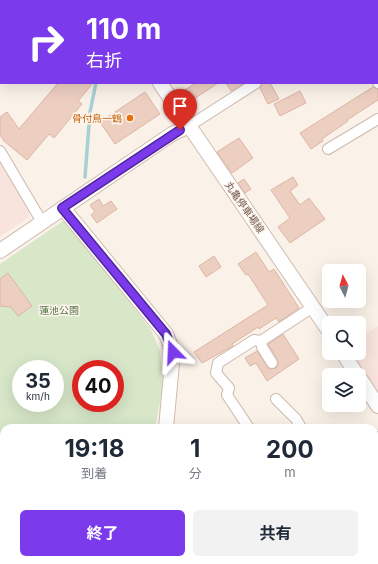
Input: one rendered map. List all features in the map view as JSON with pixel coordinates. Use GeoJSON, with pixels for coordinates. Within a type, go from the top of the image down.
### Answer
{"type":"FeatureCollection","features":[{"type":"Feature","properties":{"kind":"street","name":"丸亀停車場線"},"geometry":{"type":"LineString","coordinates":[[161,84],[322,320]]}},
{"type":"Feature","properties":{"kind":"street"},"geometry":{"type":"LineString","coordinates":[[0,251],[172,134],[189,126],[254,84]]}},
{"type":"Feature","properties":{"kind":"street"},"geometry":{"type":"LineString","coordinates":[[328,149],[350,130],[378,119]]}},
{"type":"Feature","properties":{"kind":"street"},"geometry":{"type":"LineString","coordinates":[[0,151],[42,222]]}},
{"type":"Feature","properties":{"kind":"street"},"geometry":{"type":"LineString","coordinates":[[62,208],[166,334],[171,343],[173,352],[166,424]]}},
{"type":"Feature","properties":{"kind":"street"},"geometry":{"type":"LineString","coordinates":[[246,424],[227,395],[229,388],[216,373],[218,363],[254,340],[261,342],[313,307]]}},
{"type":"Feature","properties":{"kind":"street"},"geometry":{"type":"LineString","coordinates":[[261,342],[262,347],[272,363]]}},
{"type":"Feature","properties":{"kind":"street"},"geometry":{"type":"LineString","coordinates":[[366,388],[378,406]]}},
{"type":"Feature","properties":{"kind":"street"},"geometry":{"type":"LineString","coordinates":[[276,399],[296,419],[299,424]]}},
{"type":"Feature","properties":{"kind":"shaded area"},"geometry":{"type":"Polygon","coordinates":[[[0,159],[29,205],[29,217],[0,237],[0,159]]]}},
{"type":"Feature","properties":{"kind":"shaded area"},"geometry":{"type":"Polygon","coordinates":[[[378,326],[378,393],[366,375],[366,368],[361,368],[356,360],[366,360],[366,334],[378,326]]]}},
{"type":"Feature","properties":{"kind":"green space","name":"蓮池公園"},"geometry":{"type":"Polygon","coordinates":[[[63,221],[74,231],[151,330],[160,351],[163,386],[156,424],[0,424],[0,264],[63,221]]]}},
{"type":"Feature","properties":{"kind":"building"},"geometry":{"type":"Polygon","coordinates":[[[57,84],[92,84],[78,101],[82,104],[54,138],[49,134],[27,160],[4,141],[0,135],[0,117],[7,112],[19,129],[57,84]]]}},
{"type":"Feature","properties":{"kind":"building"},"geometry":{"type":"Polygon","coordinates":[[[194,84],[216,84],[185,105],[178,94],[194,84]]]}},
{"type":"Feature","properties":{"kind":"building"},"geometry":{"type":"Polygon","coordinates":[[[227,84],[242,84],[231,91],[227,84]]]}},
{"type":"Feature","properties":{"kind":"building"},"geometry":{"type":"Polygon","coordinates":[[[262,84],[271,84],[279,99],[268,104],[260,88],[262,84]]]}},
{"type":"Feature","properties":{"kind":"building"},"geometry":{"type":"Polygon","coordinates":[[[373,87],[378,89],[378,100],[347,120],[348,121],[322,139],[323,141],[311,149],[300,133],[373,87]]]}},
{"type":"Feature","properties":{"kind":"building"},"geometry":{"type":"Polygon","coordinates":[[[300,91],[306,103],[280,116],[274,104],[300,91]]]}},
{"type":"Feature","properties":{"kind":"building","name":"骨付鳥一鶴"},"geometry":{"type":"Polygon","coordinates":[[[145,92],[160,114],[115,144],[100,122],[145,92]]]}},
{"type":"Feature","properties":{"kind":"building"},"geometry":{"type":"Polygon","coordinates":[[[239,138],[253,158],[232,173],[217,152],[239,138]]]}},
{"type":"Feature","properties":{"kind":"building"},"geometry":{"type":"Polygon","coordinates":[[[293,177],[298,185],[290,191],[300,205],[309,198],[325,219],[290,243],[278,227],[290,218],[271,190],[293,177]]]}},
{"type":"Feature","properties":{"kind":"building"},"geometry":{"type":"Polygon","coordinates":[[[244,179],[251,189],[245,193],[238,183],[244,179]]]}},
{"type":"Feature","properties":{"kind":"building"},"geometry":{"type":"Polygon","coordinates":[[[99,199],[103,206],[111,201],[117,209],[97,223],[91,215],[95,212],[90,205],[99,199]]]}},
{"type":"Feature","properties":{"kind":"building"},"geometry":{"type":"Polygon","coordinates":[[[256,252],[269,272],[274,269],[299,308],[279,322],[276,318],[259,329],[258,327],[232,344],[233,346],[202,363],[194,352],[268,305],[248,274],[246,275],[238,264],[256,252]]]}},
{"type":"Feature","properties":{"kind":"building"},"geometry":{"type":"Polygon","coordinates":[[[214,256],[221,267],[206,277],[199,266],[214,256]]]}},
{"type":"Feature","properties":{"kind":"building"},"geometry":{"type":"Polygon","coordinates":[[[8,273],[32,306],[18,316],[11,307],[0,306],[0,279],[8,273]]]}},
{"type":"Feature","properties":{"kind":"building"},"geometry":{"type":"Polygon","coordinates":[[[283,334],[299,359],[267,381],[256,363],[250,366],[245,358],[257,351],[269,369],[276,368],[278,360],[268,344],[283,334]]]}},
{"type":"Feature","properties":{"kind":"waterway"},"geometry":{"type":"LineString","coordinates":[[85,177],[90,112],[96,84]]}},
{"type":"Feature","properties":{"kind":"place","name":"骨付鳥一鶴"},"geometry":{"type":"Point","coordinates":[130,118]}},
{"type":"Feature","properties":{"kind":"route"},"geometry":{"type":"LineString","coordinates":[[173,352],[171,343],[166,334],[62,208],[180,130]]}}]}
